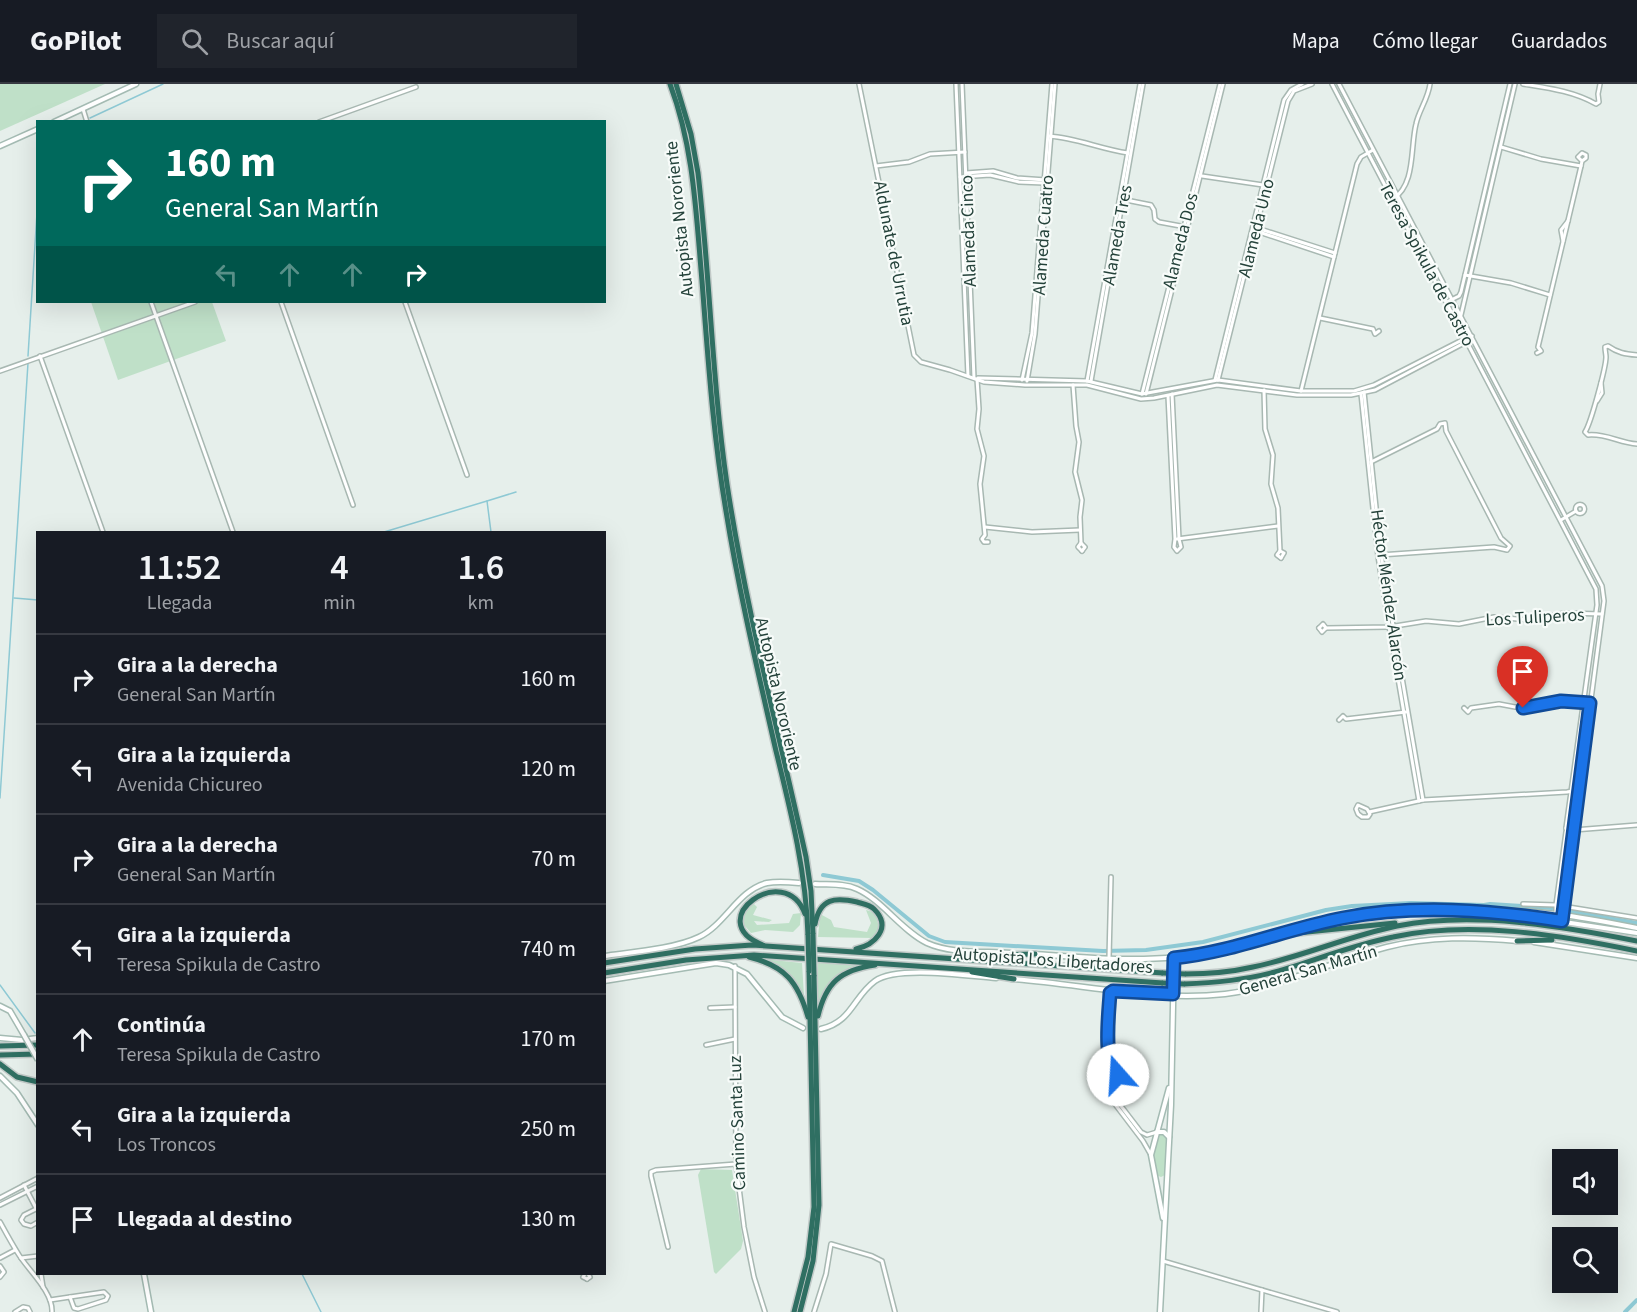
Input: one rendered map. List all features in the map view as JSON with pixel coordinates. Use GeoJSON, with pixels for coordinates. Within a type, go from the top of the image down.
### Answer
{"type":"FeatureCollection","features":[{"type":"Feature","properties":{"kind":"highway","name":"Autopista Nororiente"},"geometry":{"type":"LineString","coordinates":[[670,84],[684,127],[692,169],[710,386],[726,511],[745,613],[799,849],[805,884],[807,923],[811,934]]}},
{"type":"Feature","properties":{"kind":"highway","name":"Autopista Nororiente"},"geometry":{"type":"LineString","coordinates":[[676,84],[691,134],[698,173],[717,400],[732,514],[751,615],[806,857],[811,891],[810,1024],[814,1207],[808,1257],[794,1312]]}},
{"type":"Feature","properties":{"kind":"highway"},"geometry":{"type":"LineString","coordinates":[[768,946],[753,940],[742,927],[742,912],[751,900],[776,893],[789,894],[800,904],[807,923]]}},
{"type":"Feature","properties":{"kind":"highway"},"geometry":{"type":"LineString","coordinates":[[811,934],[818,913],[828,902],[841,899],[869,905],[876,911],[880,920],[879,936],[869,945],[848,951]]}},
{"type":"Feature","properties":{"kind":"highway","name":"Autopista Los Libertadores"},"geometry":{"type":"LineString","coordinates":[[606,963],[695,949],[768,946],[1185,974],[1224,972],[1253,967],[1376,931],[1418,922],[1456,920],[1577,931],[1637,941]]}},
{"type":"Feature","properties":{"kind":"highway"},"geometry":{"type":"LineString","coordinates":[[1278,935],[1418,922]]}},
{"type":"Feature","properties":{"kind":"highway","name":"Autopista Los Libertadores"},"geometry":{"type":"LineString","coordinates":[[606,973],[686,960],[739,955],[1184,984],[1250,978],[1373,941],[1421,932],[1481,930],[1569,939],[1637,951]]}},
{"type":"Feature","properties":{"kind":"highway"},"geometry":{"type":"LineString","coordinates":[[1517,941],[1569,939]]}},
{"type":"Feature","properties":{"kind":"highway"},"geometry":{"type":"LineString","coordinates":[[953,958],[1035,954]]}},
{"type":"Feature","properties":{"kind":"highway"},"geometry":{"type":"LineString","coordinates":[[739,955],[769,964],[786,975],[799,992],[810,1024]]}},
{"type":"Feature","properties":{"kind":"highway"},"geometry":{"type":"LineString","coordinates":[[818,1031],[820,1005],[827,990],[835,981],[855,969],[888,963]]}},
{"type":"Feature","properties":{"kind":"highway"},"geometry":{"type":"LineString","coordinates":[[950,967],[1014,979]]}},
{"type":"Feature","properties":{"kind":"highway","name":"Autopista Nororiente"},"geometry":{"type":"LineString","coordinates":[[800,1312],[812,1267],[819,1216],[818,1031],[811,973]]}},
{"type":"Feature","properties":{"kind":"highway"},"geometry":{"type":"LineString","coordinates":[[0,1046],[36,1045]]}},
{"type":"Feature","properties":{"kind":"highway"},"geometry":{"type":"LineString","coordinates":[[0,1055],[36,1054]]}},
{"type":"Feature","properties":{"kind":"highway"},"geometry":{"type":"LineString","coordinates":[[0,1064],[17,1077],[36,1082]]}},
{"type":"Feature","properties":{"kind":"street"},"geometry":{"type":"LineString","coordinates":[[58,120],[136,84]]}},
{"type":"Feature","properties":{"kind":"street","name":"Aldunate de Urrutia"},"geometry":{"type":"LineString","coordinates":[[859,84],[914,355],[921,362],[975,378],[984,377],[1024,383],[1089,383],[1144,396],[1216,383],[1301,393],[1362,392],[1472,336]]}},
{"type":"Feature","properties":{"kind":"street","name":"Alameda Cinco"},"geometry":{"type":"LineString","coordinates":[[956,84],[968,376]]}},
{"type":"Feature","properties":{"kind":"street","name":"Alameda Cinco"},"geometry":{"type":"LineString","coordinates":[[962,84],[975,378],[979,409],[977,429],[984,459],[980,487],[985,535]]}},
{"type":"Feature","properties":{"kind":"street","name":"Alameda Cuatro"},"geometry":{"type":"LineString","coordinates":[[1024,383],[1036,329],[1053,84]]}},
{"type":"Feature","properties":{"kind":"street","name":"Alameda Tres"},"geometry":{"type":"LineString","coordinates":[[1089,383],[1142,84]]}},
{"type":"Feature","properties":{"kind":"street","name":"Alameda Dos"},"geometry":{"type":"LineString","coordinates":[[1144,396],[1222,84]]}},
{"type":"Feature","properties":{"kind":"street","name":"Alameda Uno"},"geometry":{"type":"LineString","coordinates":[[1265,185],[1284,100],[1291,90],[1302,84]]}},
{"type":"Feature","properties":{"kind":"street","name":"Alameda Uno"},"geometry":{"type":"LineString","coordinates":[[1216,383],[1288,101],[1294,91],[1312,84]]}},
{"type":"Feature","properties":{"kind":"street","name":"Teresa Spikula de Castro"},"geometry":{"type":"LineString","coordinates":[[1332,84],[1594,585],[1597,599],[1556,918]]}},
{"type":"Feature","properties":{"kind":"street"},"geometry":{"type":"LineString","coordinates":[[1392,200],[1398,196],[1412,164],[1416,124],[1430,84]]}},
{"type":"Feature","properties":{"kind":"street"},"geometry":{"type":"LineString","coordinates":[[1447,302],[1460,294],[1510,84]]}},
{"type":"Feature","properties":{"kind":"street"},"geometry":{"type":"LineString","coordinates":[[1455,319],[1461,315],[1471,277],[1515,84]]}},
{"type":"Feature","properties":{"kind":"street"},"geometry":{"type":"LineString","coordinates":[[1523,84],[1557,88],[1598,104],[1600,84]]}},
{"type":"Feature","properties":{"kind":"street"},"geometry":{"type":"LineString","coordinates":[[1336,92],[1342,85]]}},
{"type":"Feature","properties":{"kind":"street","name":"Teresa Spikula de Castro"},"geometry":{"type":"LineString","coordinates":[[1342,85],[1373,150],[1602,586],[1604,597],[1563,918]]}},
{"type":"Feature","properties":{"kind":"street"},"geometry":{"type":"LineString","coordinates":[[325,120],[416,87]]}},
{"type":"Feature","properties":{"kind":"street"},"geometry":{"type":"LineString","coordinates":[[1588,99],[1598,94]]}},
{"type":"Feature","properties":{"kind":"street"},"geometry":{"type":"LineString","coordinates":[[83,109],[86,120]]}},
{"type":"Feature","properties":{"kind":"street"},"geometry":{"type":"LineString","coordinates":[[0,146],[36,130]]}},
{"type":"Feature","properties":{"kind":"street"},"geometry":{"type":"LineString","coordinates":[[1049,136],[1075,139],[1103,149],[1129,153]]}},
{"type":"Feature","properties":{"kind":"street"},"geometry":{"type":"LineString","coordinates":[[1496,146],[1541,159],[1581,164],[1568,221],[1561,230],[1563,241],[1539,347]]}},
{"type":"Feature","properties":{"kind":"street"},"geometry":{"type":"LineString","coordinates":[[1301,393],[1357,164],[1361,158],[1373,150]]}},
{"type":"Feature","properties":{"kind":"street"},"geometry":{"type":"LineString","coordinates":[[876,166],[906,163],[930,154],[965,152]]}},
{"type":"Feature","properties":{"kind":"street"},"geometry":{"type":"LineString","coordinates":[[960,175],[993,176],[1016,182],[1046,181]]}},
{"type":"Feature","properties":{"kind":"street"},"geometry":{"type":"LineString","coordinates":[[1199,175],[1265,185]]}},
{"type":"Feature","properties":{"kind":"street"},"geometry":{"type":"LineString","coordinates":[[1121,199],[1151,205],[1155,219],[1159,222],[1186,227]]}},
{"type":"Feature","properties":{"kind":"street"},"geometry":{"type":"LineString","coordinates":[[1254,229],[1335,255]]}},
{"type":"Feature","properties":{"kind":"street"},"geometry":{"type":"LineString","coordinates":[[1465,275],[1511,282],[1551,295]]}},
{"type":"Feature","properties":{"kind":"street"},"geometry":{"type":"LineString","coordinates":[[151,303],[233,531]]}},
{"type":"Feature","properties":{"kind":"street"},"geometry":{"type":"LineString","coordinates":[[0,371],[192,303]]}},
{"type":"Feature","properties":{"kind":"street"},"geometry":{"type":"LineString","coordinates":[[281,303],[353,505]]}},
{"type":"Feature","properties":{"kind":"street"},"geometry":{"type":"LineString","coordinates":[[405,303],[467,475]]}},
{"type":"Feature","properties":{"kind":"street"},"geometry":{"type":"LineString","coordinates":[[1320,318],[1373,330]]}},
{"type":"Feature","properties":{"kind":"street"},"geometry":{"type":"LineString","coordinates":[[1637,355],[1605,347],[1602,393],[1596,402],[1586,434],[1589,436],[1595,434],[1622,443],[1637,444]]}},
{"type":"Feature","properties":{"kind":"street"},"geometry":{"type":"LineString","coordinates":[[1606,357],[1615,351]]}},
{"type":"Feature","properties":{"kind":"street"},"geometry":{"type":"LineString","coordinates":[[40,356],[103,531]]}},
{"type":"Feature","properties":{"kind":"street"},"geometry":{"type":"LineString","coordinates":[[1073,383],[1075,424],[1079,442],[1075,472],[1082,500],[1080,530],[1082,543]]}},
{"type":"Feature","properties":{"kind":"street"},"geometry":{"type":"LineString","coordinates":[[1264,388],[1265,429],[1273,455],[1271,484],[1278,508],[1280,551]]}},
{"type":"Feature","properties":{"kind":"street"},"geometry":{"type":"LineString","coordinates":[[1170,392],[1177,542],[1278,526]]}},
{"type":"Feature","properties":{"kind":"street","name":"Héctor Méndez Alarcón"},"geometry":{"type":"LineString","coordinates":[[1362,392],[1390,626],[1421,800]]}},
{"type":"Feature","properties":{"kind":"street"},"geometry":{"type":"LineString","coordinates":[[1370,463],[1437,429],[1440,423],[1444,422],[1446,431],[1501,538],[1509,544],[1509,549],[1505,550],[1494,547],[1380,555]]}},
{"type":"Feature","properties":{"kind":"street"},"geometry":{"type":"LineString","coordinates":[[1590,425],[1595,434]]}},
{"type":"Feature","properties":{"kind":"street"},"geometry":{"type":"LineString","coordinates":[[1437,429],[1446,431]]}},
{"type":"Feature","properties":{"kind":"street"},"geometry":{"type":"LineString","coordinates":[[1522,445],[1527,442]]}},
{"type":"Feature","properties":{"kind":"street"},"geometry":{"type":"LineString","coordinates":[[1561,520],[1576,511]]}},
{"type":"Feature","properties":{"kind":"street"},"geometry":{"type":"LineString","coordinates":[[985,527],[1040,532],[1080,530]]}},
{"type":"Feature","properties":{"kind":"street"},"geometry":{"type":"LineString","coordinates":[[1494,547],[1500,543],[1501,538]]}},
{"type":"Feature","properties":{"kind":"street","name":"Los Tuliperos"},"geometry":{"type":"LineString","coordinates":[[1326,628],[1390,626],[1426,621],[1459,624],[1494,617],[1530,620],[1565,613],[1602,614]]}},
{"type":"Feature","properties":{"kind":"street"},"geometry":{"type":"LineString","coordinates":[[1472,708],[1502,705],[1526,708],[1561,701],[1590,703]]}},
{"type":"Feature","properties":{"kind":"street"},"geometry":{"type":"LineString","coordinates":[[1346,719],[1405,712]]}},
{"type":"Feature","properties":{"kind":"street"},"geometry":{"type":"LineString","coordinates":[[1369,812],[1421,800],[1579,790]]}},
{"type":"Feature","properties":{"kind":"street"},"geometry":{"type":"LineString","coordinates":[[1362,805],[1369,812],[1368,817],[1362,817],[1357,813],[1356,807],[1362,805]]}},
{"type":"Feature","properties":{"kind":"street"},"geometry":{"type":"LineString","coordinates":[[1568,812],[1577,812]]}},
{"type":"Feature","properties":{"kind":"street"},"geometry":{"type":"LineString","coordinates":[[1574,831],[1570,826],[1566,830],[1569,835],[1574,831],[1637,825]]}},
{"type":"Feature","properties":{"kind":"street"},"geometry":{"type":"LineString","coordinates":[[1109,958],[1111,877]]}},
{"type":"Feature","properties":{"kind":"street"},"geometry":{"type":"LineString","coordinates":[[606,956],[693,940],[712,929],[749,892],[758,887],[772,882],[799,883]]}},
{"type":"Feature","properties":{"kind":"street","name":"General San Martín"},"geometry":{"type":"LineString","coordinates":[[815,884],[850,886],[860,891],[913,934],[935,946],[965,950],[1109,958],[1174,958],[1214,952],[1320,923],[1364,914],[1413,910],[1563,918],[1637,928]]}},
{"type":"Feature","properties":{"kind":"street"},"geometry":{"type":"LineString","coordinates":[[1523,904],[1565,906],[1637,918]]}},
{"type":"Feature","properties":{"kind":"street","name":"General San Martín"},"geometry":{"type":"LineString","coordinates":[[1563,918],[1637,933]]}},
{"type":"Feature","properties":{"kind":"street","name":"General San Martín"},"geometry":{"type":"LineString","coordinates":[[818,1031],[843,1019],[871,985],[890,974],[909,972],[1014,979],[1110,991],[1209,995],[1240,991],[1376,950],[1413,942],[1463,938],[1517,941],[1637,958]]}},
{"type":"Feature","properties":{"kind":"street"},"geometry":{"type":"LineString","coordinates":[[1160,1312],[1169,1138],[1174,958]]}},
{"type":"Feature","properties":{"kind":"street"},"geometry":{"type":"LineString","coordinates":[[606,981],[712,964],[735,966],[753,979],[782,1017],[803,1028]]}},
{"type":"Feature","properties":{"kind":"street","name":"Camino Santa Luz"},"geometry":{"type":"LineString","coordinates":[[735,966],[736,1164],[753,1274],[765,1312]]}},
{"type":"Feature","properties":{"kind":"street"},"geometry":{"type":"LineString","coordinates":[[1110,991],[1108,1034],[1110,1066],[1102,1086],[1151,1155],[1164,1228]]}},
{"type":"Feature","properties":{"kind":"street"},"geometry":{"type":"LineString","coordinates":[[0,1006],[6,1007],[11,1012],[36,1056]]}},
{"type":"Feature","properties":{"kind":"street"},"geometry":{"type":"LineString","coordinates":[[710,1008],[735,1006]]}},
{"type":"Feature","properties":{"kind":"street"},"geometry":{"type":"LineString","coordinates":[[0,1038],[22,1040],[36,1038]]}},
{"type":"Feature","properties":{"kind":"street"},"geometry":{"type":"LineString","coordinates":[[706,1045],[735,1039]]}},
{"type":"Feature","properties":{"kind":"street"},"geometry":{"type":"LineString","coordinates":[[1110,1066],[1123,1082],[1118,1102],[1141,1132],[1148,1135],[1165,1132],[1169,1138]]}},
{"type":"Feature","properties":{"kind":"street"},"geometry":{"type":"LineString","coordinates":[[1107,1076],[1116,1075]]}},
{"type":"Feature","properties":{"kind":"street"},"geometry":{"type":"LineString","coordinates":[[0,1076],[17,1093],[36,1122]]}},
{"type":"Feature","properties":{"kind":"street"},"geometry":{"type":"LineString","coordinates":[[1151,1155],[1170,1084]]}},
{"type":"Feature","properties":{"kind":"street"},"geometry":{"type":"LineString","coordinates":[[1108,1095],[1113,1096],[1120,1093]]}},
{"type":"Feature","properties":{"kind":"street"},"geometry":{"type":"LineString","coordinates":[[668,1246],[651,1172],[682,1167],[736,1164]]}},
{"type":"Feature","properties":{"kind":"street"},"geometry":{"type":"LineString","coordinates":[[1155,1175],[1160,1179],[1167,1175]]}},
{"type":"Feature","properties":{"kind":"street"},"geometry":{"type":"LineString","coordinates":[[0,1198],[36,1180]]}},
{"type":"Feature","properties":{"kind":"street"},"geometry":{"type":"LineString","coordinates":[[24,1185],[36,1207]]}},
{"type":"Feature","properties":{"kind":"street"},"geometry":{"type":"LineString","coordinates":[[0,1205],[36,1187]]}},
{"type":"Feature","properties":{"kind":"street"},"geometry":{"type":"LineString","coordinates":[[36,1209],[24,1215],[21,1220],[27,1226],[36,1223]]}},
{"type":"Feature","properties":{"kind":"street"},"geometry":{"type":"LineString","coordinates":[[0,1222],[15,1250],[50,1300],[52,1312]]}},
{"type":"Feature","properties":{"kind":"street"},"geometry":{"type":"LineString","coordinates":[[814,1312],[826,1274],[831,1245],[882,1261],[895,1312]]}},
{"type":"Feature","properties":{"kind":"street"},"geometry":{"type":"LineString","coordinates":[[0,1258],[15,1250]]}},
{"type":"Feature","properties":{"kind":"street"},"geometry":{"type":"LineString","coordinates":[[21,1258],[36,1256]]}},
{"type":"Feature","properties":{"kind":"street"},"geometry":{"type":"LineString","coordinates":[[1163,1261],[1313,1307],[1337,1312]]}},
{"type":"Feature","properties":{"kind":"street"},"geometry":{"type":"LineString","coordinates":[[0,1266],[4,1272],[0,1277]]}},
{"type":"Feature","properties":{"kind":"street"},"geometry":{"type":"LineString","coordinates":[[41,1275],[43,1288]]}},
{"type":"Feature","properties":{"kind":"street"},"geometry":{"type":"LineString","coordinates":[[144,1275],[151,1312]]}},
{"type":"Feature","properties":{"kind":"street"},"geometry":{"type":"LineString","coordinates":[[1261,1312],[1262,1290]]}},
{"type":"Feature","properties":{"kind":"street"},"geometry":{"type":"LineString","coordinates":[[50,1300],[103,1292],[108,1296],[104,1300],[76,1309],[70,1297]]}},
{"type":"Feature","properties":{"kind":"street"},"geometry":{"type":"LineString","coordinates":[[15,1312],[23,1306],[30,1312]]}},
{"type":"Feature","properties":{"kind":"green space"},"geometry":{"type":"Polygon","coordinates":[[[0,84],[105,84],[0,131],[0,84]]]}},
{"type":"Feature","properties":{"kind":"green space"},"geometry":{"type":"Polygon","coordinates":[[[91,303],[212,303],[226,341],[118,380],[91,303]]]}},
{"type":"Feature","properties":{"kind":"green space"},"geometry":{"type":"Polygon","coordinates":[[[754,904],[757,907],[753,915],[772,920],[769,922],[754,921],[757,925],[789,923],[793,914],[801,913],[800,925],[793,932],[765,930],[751,933],[744,925],[744,918],[746,910],[754,904]]]}},
{"type":"Feature","properties":{"kind":"green space"},"geometry":{"type":"Polygon","coordinates":[[[866,910],[873,912],[878,922],[877,932],[873,938],[818,937],[822,915],[831,920],[834,927],[867,932],[871,923],[866,910]]]}},
{"type":"Feature","properties":{"kind":"green space"},"geometry":{"type":"Polygon","coordinates":[[[761,959],[802,963],[804,996],[788,974],[761,959]]]}},
{"type":"Feature","properties":{"kind":"green space"},"geometry":{"type":"Polygon","coordinates":[[[818,963],[866,965],[837,977],[826,988],[820,1004],[817,1004],[818,963]]]}},
{"type":"Feature","properties":{"kind":"green space"},"geometry":{"type":"Polygon","coordinates":[[[1164,1135],[1167,1139],[1165,1175],[1161,1177],[1156,1175],[1152,1154],[1157,1137],[1164,1135]]]}},
{"type":"Feature","properties":{"kind":"green space"},"geometry":{"type":"Polygon","coordinates":[[[701,1169],[732,1170],[743,1241],[741,1249],[716,1274],[698,1175],[701,1169]]]}},
{"type":"Feature","properties":{"kind":"waterway"},"geometry":{"type":"LineString","coordinates":[[90,118],[163,84]]}},
{"type":"Feature","properties":{"kind":"waterway"},"geometry":{"type":"LineString","coordinates":[[28,356],[36,229]]}},
{"type":"Feature","properties":{"kind":"waterway"},"geometry":{"type":"LineString","coordinates":[[0,798],[28,363]]}},
{"type":"Feature","properties":{"kind":"waterway"},"geometry":{"type":"LineString","coordinates":[[491,531],[487,501],[516,492]]}},
{"type":"Feature","properties":{"kind":"waterway"},"geometry":{"type":"LineString","coordinates":[[387,531],[487,501]]}},
{"type":"Feature","properties":{"kind":"waterway"},"geometry":{"type":"LineString","coordinates":[[14,598],[36,600]]}},
{"type":"Feature","properties":{"kind":"waterway"},"geometry":{"type":"LineString","coordinates":[[823,875],[859,881],[929,936],[945,942],[1103,951],[1146,950],[1203,942],[1326,910],[1352,906],[1411,903],[1490,904],[1552,908]]}},
{"type":"Feature","properties":{"kind":"waterway"},"geometry":{"type":"LineString","coordinates":[[1569,911],[1637,923]]}},
{"type":"Feature","properties":{"kind":"waterway"},"geometry":{"type":"LineString","coordinates":[[0,985],[35,1033]]}},
{"type":"Feature","properties":{"kind":"waterway"},"geometry":{"type":"LineString","coordinates":[[302,1275],[321,1312]]}},
{"type":"Feature","properties":{"kind":"waterway"},"geometry":{"type":"LineString","coordinates":[[1625,1312],[1637,1300]]}},
{"type":"Feature","properties":{"kind":"route"},"geometry":{"type":"LineString","coordinates":[[1118,1075],[1111,1068],[1109,1058],[1110,993],[1113,991],[1173,994],[1174,958],[1222,950],[1364,914],[1425,910],[1562,921],[1590,703],[1556,701],[1533,708],[1523,708]]}}]}
